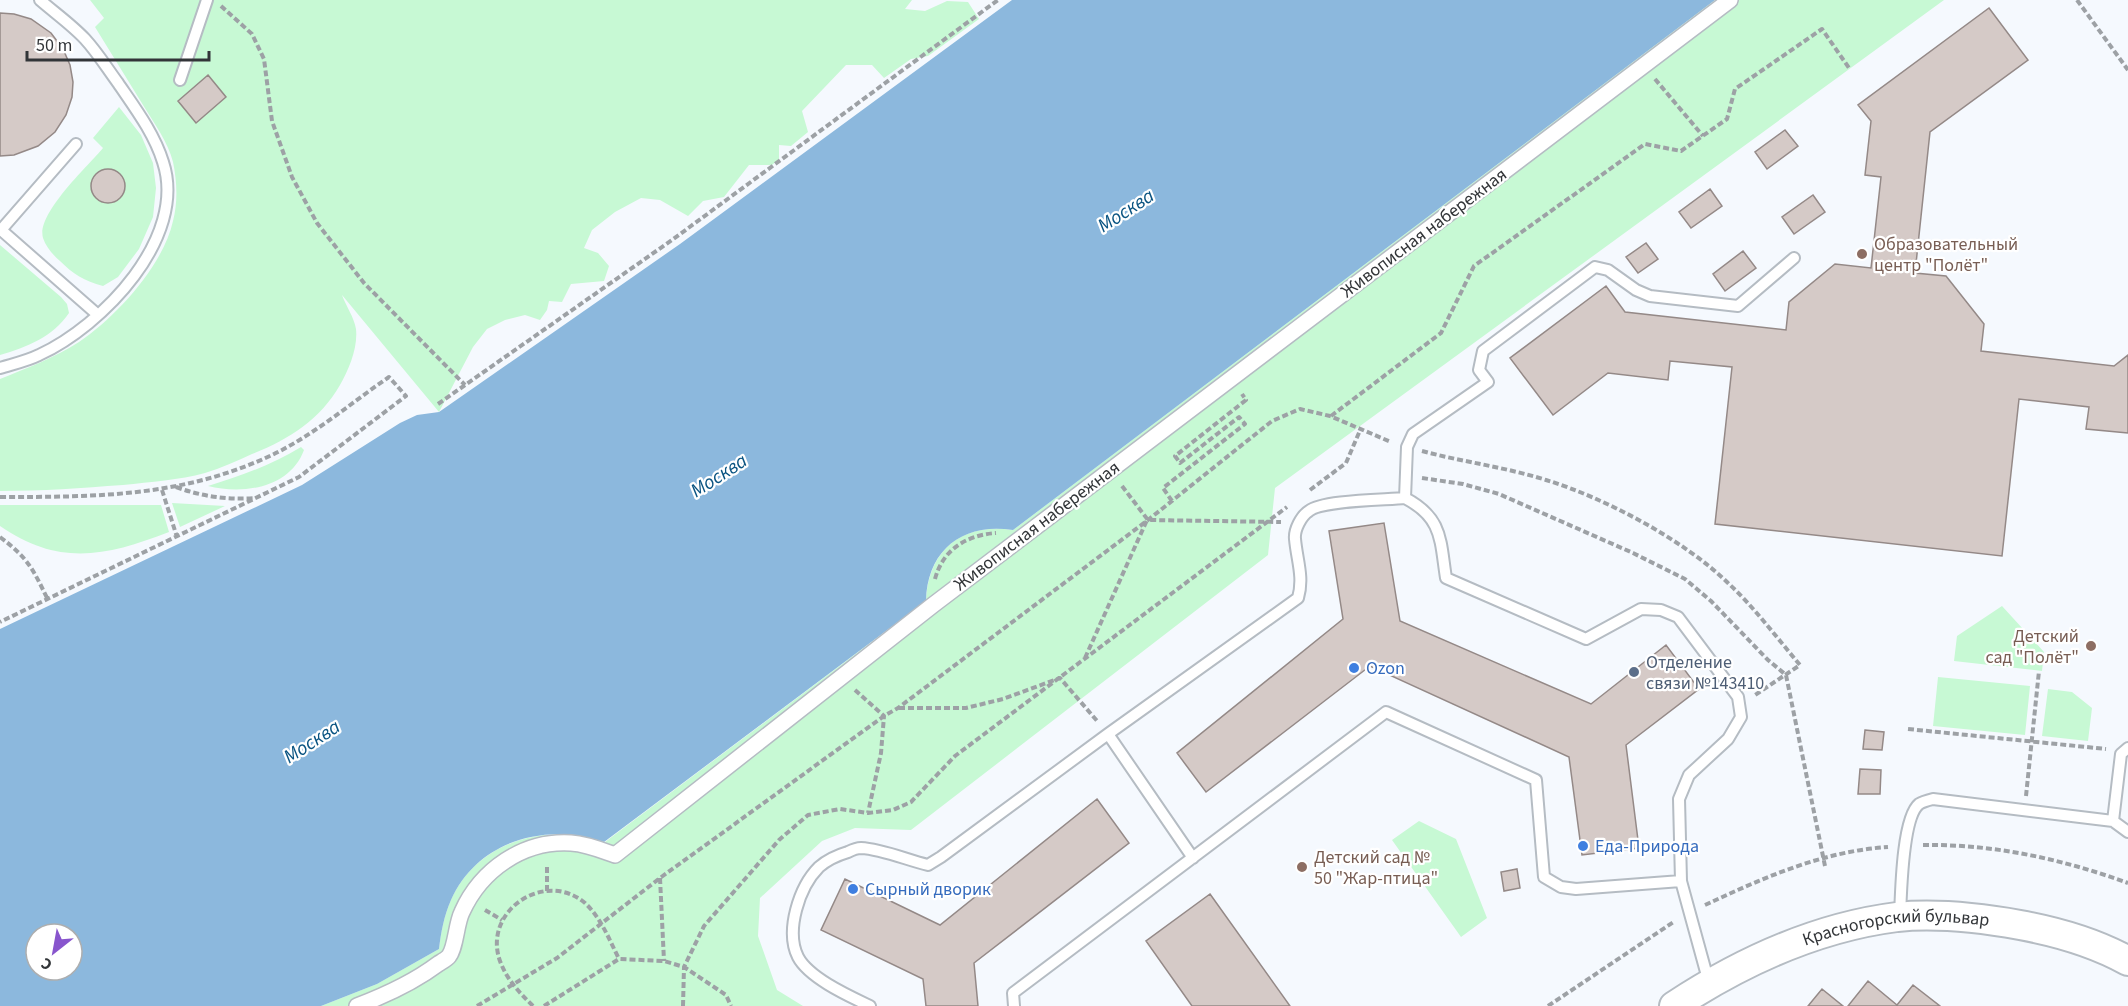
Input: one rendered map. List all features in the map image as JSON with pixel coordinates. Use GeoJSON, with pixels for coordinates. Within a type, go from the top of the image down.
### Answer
{"type":"FeatureCollection","features":[{"type":"Feature","properties":{"kind":"main road","name":"Красногорский бульвар"},"geometry":{"type":"LineString","coordinates":[[1674,1006],[1709,983],[1829,931],[1900,917],[1996,920],[2080,939],[2128,961]]}},
{"type":"Feature","properties":{"kind":"street","name":"Живописная набережная"},"geometry":{"type":"LineString","coordinates":[[357,1006],[420,978],[450,955],[460,915],[471,894],[486,876],[504,861],[525,850],[547,844],[571,843],[593,847],[615,855],[933,605],[1730,0]]}},
{"type":"Feature","properties":{"kind":"lane"},"geometry":{"type":"LineString","coordinates":[[0,368],[39,355],[74,334],[98,315],[127,286],[148,257],[164,220],[168,189],[164,163],[150,132],[91,46],[40,0]]}},
{"type":"Feature","properties":{"kind":"lane"},"geometry":{"type":"LineString","coordinates":[[180,80],[207,0]]}},
{"type":"Feature","properties":{"kind":"lane"},"geometry":{"type":"LineString","coordinates":[[76,144],[1,230],[98,315]]}},
{"type":"Feature","properties":{"kind":"lane"},"geometry":{"type":"LineString","coordinates":[[1405,498],[1407,447],[1413,434],[1488,382],[1479,370],[1483,351],[1595,267],[1608,270],[1636,290],[1650,296],[1738,306],[1794,258]]}},
{"type":"Feature","properties":{"kind":"lane"},"geometry":{"type":"LineString","coordinates":[[870,1006],[832,987],[798,958],[791,933],[796,911],[804,889],[819,868],[837,856],[859,848],[928,865],[1298,598],[1302,585],[1294,535],[1299,522],[1309,510],[1324,505],[1405,498],[1416,504],[1433,519],[1440,539],[1446,578],[1586,639],[1641,609],[1661,610],[1678,617],[1738,697],[1741,717],[1728,739],[1689,775],[1679,799],[1681,881],[1709,983]]}},
{"type":"Feature","properties":{"kind":"lane"},"geometry":{"type":"LineString","coordinates":[[1014,1006],[1013,993],[1386,712],[1536,780],[1544,877],[1561,887],[1576,889],[1681,881]]}},
{"type":"Feature","properties":{"kind":"lane"},"geometry":{"type":"LineString","coordinates":[[1108,734],[1193,858]]}},
{"type":"Feature","properties":{"kind":"lane"},"geometry":{"type":"LineString","coordinates":[[2113,821],[2124,751]]}},
{"type":"Feature","properties":{"kind":"lane"},"geometry":{"type":"LineString","coordinates":[[1900,917],[1906,845],[1913,812],[1920,804],[1933,799],[2113,821],[2128,832]]}},
{"type":"Feature","properties":{"kind":"path"},"geometry":{"type":"LineString","coordinates":[[214,0],[252,34],[264,59],[272,121],[292,177],[317,223],[364,283],[465,385]]}},
{"type":"Feature","properties":{"kind":"path"},"geometry":{"type":"LineString","coordinates":[[438,404],[672,240],[998,0]]}},
{"type":"Feature","properties":{"kind":"path"},"geometry":{"type":"LineString","coordinates":[[2077,0],[2128,70]]}},
{"type":"Feature","properties":{"kind":"path"},"geometry":{"type":"LineString","coordinates":[[1330,416],[1441,333],[1474,266],[1646,144],[1681,151],[1727,119],[1735,89],[1822,29],[1849,69]]}},
{"type":"Feature","properties":{"kind":"path"},"geometry":{"type":"LineString","coordinates":[[1644,65],[1702,136]]}},
{"type":"Feature","properties":{"kind":"path"},"geometry":{"type":"LineString","coordinates":[[0,497],[107,496],[175,487],[218,476],[273,454],[297,441],[389,377],[405,396],[308,471],[261,497],[0,622]]}},
{"type":"Feature","properties":{"kind":"path"},"geometry":{"type":"LineString","coordinates":[[1172,501],[1163,489],[1245,424],[1239,417],[1180,463],[1175,456],[1246,400],[1231,380]]}},
{"type":"Feature","properties":{"kind":"path"},"geometry":{"type":"LineString","coordinates":[[477,1006],[557,958],[660,878],[898,708],[1172,501],[1272,421],[1300,409],[1330,416],[1387,441],[1407,447],[1450,459],[1505,468],[1549,481],[1592,498],[1693,552],[1729,584],[1800,665],[1739,705]]}},
{"type":"Feature","properties":{"kind":"path"},"geometry":{"type":"LineString","coordinates":[[1303,495],[1346,463],[1360,428]]}},
{"type":"Feature","properties":{"kind":"path"},"geometry":{"type":"LineString","coordinates":[[1111,471],[1148,519]]}},
{"type":"Feature","properties":{"kind":"path"},"geometry":{"type":"LineString","coordinates":[[175,487],[219,498],[261,497]]}},
{"type":"Feature","properties":{"kind":"path"},"geometry":{"type":"LineString","coordinates":[[162,490],[177,537]]}},
{"type":"Feature","properties":{"kind":"path"},"geometry":{"type":"LineString","coordinates":[[683,1006],[684,968],[704,926],[779,840],[808,815],[840,809],[868,813],[893,810],[911,802],[955,756],[1294,502]]}},
{"type":"Feature","properties":{"kind":"path"},"geometry":{"type":"LineString","coordinates":[[1148,519],[1299,522]]}},
{"type":"Feature","properties":{"kind":"path"},"geometry":{"type":"LineString","coordinates":[[1084,660],[1148,519]]}},
{"type":"Feature","properties":{"kind":"path"},"geometry":{"type":"LineString","coordinates":[[0,537],[22,554],[32,567],[48,600]]}},
{"type":"Feature","properties":{"kind":"path"},"geometry":{"type":"LineString","coordinates":[[2025,810],[2039,671]]}},
{"type":"Feature","properties":{"kind":"path"},"geometry":{"type":"LineString","coordinates":[[841,677],[884,716]]}},
{"type":"Feature","properties":{"kind":"path"},"geometry":{"type":"LineString","coordinates":[[898,708],[966,708],[1003,699],[1060,678]]}},
{"type":"Feature","properties":{"kind":"path"},"geometry":{"type":"LineString","coordinates":[[1060,678],[1108,734]]}},
{"type":"Feature","properties":{"kind":"path"},"geometry":{"type":"LineString","coordinates":[[868,813],[881,753],[884,716]]}},
{"type":"Feature","properties":{"kind":"path"},"geometry":{"type":"LineString","coordinates":[[1908,729],[2124,751]]}},
{"type":"Feature","properties":{"kind":"path"},"geometry":{"type":"LineString","coordinates":[[547,844],[547,891]]}},
{"type":"Feature","properties":{"kind":"path"},"geometry":{"type":"LineString","coordinates":[[1548,1006],[1689,912],[1758,880],[1861,848],[1906,845],[1982,847],[2084,867],[2128,883]]}},
{"type":"Feature","properties":{"kind":"path"},"geometry":{"type":"LineString","coordinates":[[660,878],[664,961]]}},
{"type":"Feature","properties":{"kind":"path"},"geometry":{"type":"LineString","coordinates":[[533,1006],[512,985],[499,960],[497,947],[502,920],[520,899],[533,893],[547,891],[561,891],[574,896],[585,904],[601,922],[619,959]]}},
{"type":"Feature","properties":{"kind":"path"},"geometry":{"type":"LineString","coordinates":[[544,1006],[619,959],[664,961],[684,968],[726,995],[731,1006]]}},
{"type":"Feature","properties":{"kind":"green space"},"geometry":{"type":"Polygon","coordinates":[[[90,0],[912,0],[905,9],[925,11],[947,1],[968,2],[979,19],[928,56],[911,59],[884,78],[872,65],[846,65],[802,111],[808,132],[791,146],[779,145],[779,159],[772,165],[749,165],[724,197],[703,201],[688,216],[660,200],[641,198],[615,212],[592,230],[584,248],[598,253],[609,266],[604,281],[571,284],[562,302],[549,301],[547,310],[540,320],[525,315],[505,320],[487,329],[473,347],[439,412],[342,295],[356,329],[356,344],[350,365],[340,385],[323,409],[313,419],[278,442],[223,467],[185,477],[123,485],[0,491],[0,379],[70,348],[108,319],[149,272],[168,238],[175,214],[176,184],[168,147],[95,27],[104,18],[90,0]]]}},
{"type":"Feature","properties":{"kind":"green space"},"geometry":{"type":"Polygon","coordinates":[[[1715,0],[1944,0],[1275,488],[1268,555],[911,830],[855,828],[822,841],[760,898],[758,936],[777,990],[803,1006],[321,1006],[377,984],[439,949],[443,924],[451,900],[463,880],[478,863],[496,850],[516,841],[537,836],[583,837],[605,842],[926,601],[933,567],[951,543],[978,531],[1013,530],[1715,0]]]}},
{"type":"Feature","properties":{"kind":"green space"},"geometry":{"type":"Polygon","coordinates":[[[119,107],[141,135],[153,163],[156,188],[153,217],[139,249],[118,277],[103,286],[79,276],[57,259],[44,241],[43,228],[55,204],[103,148],[93,138],[119,107]]]}},
{"type":"Feature","properties":{"kind":"green space"},"geometry":{"type":"Polygon","coordinates":[[[0,245],[61,297],[67,304],[69,313],[55,329],[39,340],[0,355],[0,245]]]}},
{"type":"Feature","properties":{"kind":"green space"},"geometry":{"type":"Polygon","coordinates":[[[301,447],[304,450],[288,473],[264,486],[236,490],[208,486],[256,470],[301,447]]]}},
{"type":"Feature","properties":{"kind":"green space"},"geometry":{"type":"Polygon","coordinates":[[[172,503],[225,506],[180,527],[172,503]]]}},
{"type":"Feature","properties":{"kind":"green space"},"geometry":{"type":"Polygon","coordinates":[[[0,505],[161,505],[169,532],[125,547],[104,551],[63,552],[43,548],[0,526],[0,505]]]}},
{"type":"Feature","properties":{"kind":"green space"},"geometry":{"type":"Polygon","coordinates":[[[2002,606],[2044,652],[2042,671],[1954,661],[1957,636],[2002,606]]]}},
{"type":"Feature","properties":{"kind":"green space"},"geometry":{"type":"Polygon","coordinates":[[[1938,677],[2030,686],[2025,735],[1933,726],[1938,677]]]}},
{"type":"Feature","properties":{"kind":"green space"},"geometry":{"type":"Polygon","coordinates":[[[2048,689],[2072,692],[2092,708],[2088,741],[2042,736],[2048,689]]]}},
{"type":"Feature","properties":{"kind":"green space"},"geometry":{"type":"Polygon","coordinates":[[[1419,821],[1456,839],[1487,918],[1461,937],[1392,840],[1419,821]]]}},
{"type":"Feature","properties":{"kind":"water","name":"Москва"},"geometry":{"type":"Polygon","coordinates":[[[1012,0],[1715,0],[1013,530],[978,531],[951,543],[933,567],[926,601],[604,842],[582,836],[559,834],[537,836],[516,841],[496,850],[478,863],[463,879],[451,900],[443,924],[439,949],[377,984],[321,1006],[0,1006],[0,629],[302,485],[400,423],[417,415],[439,412],[680,244],[1012,0]]]}},
{"type":"Feature","properties":{"kind":"building"},"geometry":{"type":"Polygon","coordinates":[[[1989,8],[2028,60],[1930,132],[1915,273],[1946,276],[1984,324],[1981,351],[2114,366],[2128,355],[2128,433],[2086,429],[2089,407],[2019,399],[2002,556],[1715,524],[1732,367],[1670,361],[1668,380],[1608,373],[1553,415],[1510,358],[1606,286],[1625,312],[1786,330],[1789,302],[1835,264],[1871,268],[1881,177],[1865,175],[1871,121],[1858,105],[1989,8]]]}},
{"type":"Feature","properties":{"kind":"building"},"geometry":{"type":"Polygon","coordinates":[[[0,13],[31,19],[51,33],[63,49],[70,65],[73,82],[72,97],[66,115],[55,132],[38,146],[14,155],[0,156],[0,13]]]}},
{"type":"Feature","properties":{"kind":"building"},"geometry":{"type":"Polygon","coordinates":[[[208,75],[226,97],[196,123],[178,101],[208,75]]]}},
{"type":"Feature","properties":{"kind":"building"},"geometry":{"type":"Polygon","coordinates":[[[1785,130],[1798,146],[1767,169],[1755,152],[1785,130]]]}},
{"type":"Feature","properties":{"kind":"building"},"geometry":{"type":"Polygon","coordinates":[[[108,169],[120,174],[125,186],[120,198],[108,203],[96,198],[91,186],[96,174],[108,169]]]}},
{"type":"Feature","properties":{"kind":"building"},"geometry":{"type":"Polygon","coordinates":[[[1710,189],[1722,206],[1691,228],[1679,212],[1710,189]]]}},
{"type":"Feature","properties":{"kind":"building"},"geometry":{"type":"Polygon","coordinates":[[[1813,195],[1825,212],[1794,234],[1782,217],[1813,195]]]}},
{"type":"Feature","properties":{"kind":"building"},"geometry":{"type":"Polygon","coordinates":[[[1646,243],[1658,259],[1638,273],[1626,257],[1646,243]]]}},
{"type":"Feature","properties":{"kind":"building"},"geometry":{"type":"Polygon","coordinates":[[[1743,251],[1756,268],[1725,291],[1713,274],[1743,251]]]}},
{"type":"Feature","properties":{"kind":"building"},"geometry":{"type":"Polygon","coordinates":[[[1384,523],[1400,621],[1591,704],[1666,645],[1699,689],[1626,745],[1639,848],[1582,855],[1569,757],[1370,666],[1206,792],[1177,753],[1343,619],[1329,531],[1384,523]]]}},
{"type":"Feature","properties":{"kind":"building"},"geometry":{"type":"Polygon","coordinates":[[[1865,730],[1884,732],[1882,750],[1863,749],[1865,730]]]}},
{"type":"Feature","properties":{"kind":"building"},"geometry":{"type":"Polygon","coordinates":[[[1860,769],[1881,770],[1880,794],[1858,794],[1860,769]]]}},
{"type":"Feature","properties":{"kind":"building"},"geometry":{"type":"Polygon","coordinates":[[[1097,799],[1129,843],[974,963],[978,1006],[926,1006],[923,979],[821,930],[845,879],[940,925],[1097,799]]]}},
{"type":"Feature","properties":{"kind":"building"},"geometry":{"type":"Polygon","coordinates":[[[1517,869],[1520,888],[1504,891],[1501,872],[1517,869]]]}},
{"type":"Feature","properties":{"kind":"building"},"geometry":{"type":"Polygon","coordinates":[[[1210,894],[1290,1006],[1192,1006],[1146,941],[1210,894]]]}},
{"type":"Feature","properties":{"kind":"building"},"geometry":{"type":"Polygon","coordinates":[[[1868,981],[1897,1005],[1913,985],[1940,1006],[1848,1006],[1868,981]]]}},
{"type":"Feature","properties":{"kind":"building"},"geometry":{"type":"Polygon","coordinates":[[[1822,989],[1843,1006],[1808,1006],[1822,989]]]}},
{"type":"Feature","properties":{"kind":"place","name":"Образовательный центр \"Полёт\""},"geometry":{"type":"Point","coordinates":[1862,254]}},
{"type":"Feature","properties":{"kind":"place","name":"Детский сад \"Полёт\""},"geometry":{"type":"Point","coordinates":[2091,646]}},
{"type":"Feature","properties":{"kind":"place","name":"Ozon"},"geometry":{"type":"Point","coordinates":[1354,668]}},
{"type":"Feature","properties":{"kind":"place","name":"Отделение связи №143410"},"geometry":{"type":"Point","coordinates":[1634,672]}},
{"type":"Feature","properties":{"kind":"place","name":"Еда-Природа"},"geometry":{"type":"Point","coordinates":[1583,846]}},
{"type":"Feature","properties":{"kind":"place","name":"Детский сад № 50 \"Жар-птица\""},"geometry":{"type":"Point","coordinates":[1302,867]}},
{"type":"Feature","properties":{"kind":"place","name":"Сырный дворик"},"geometry":{"type":"Point","coordinates":[853,889]}}]}
